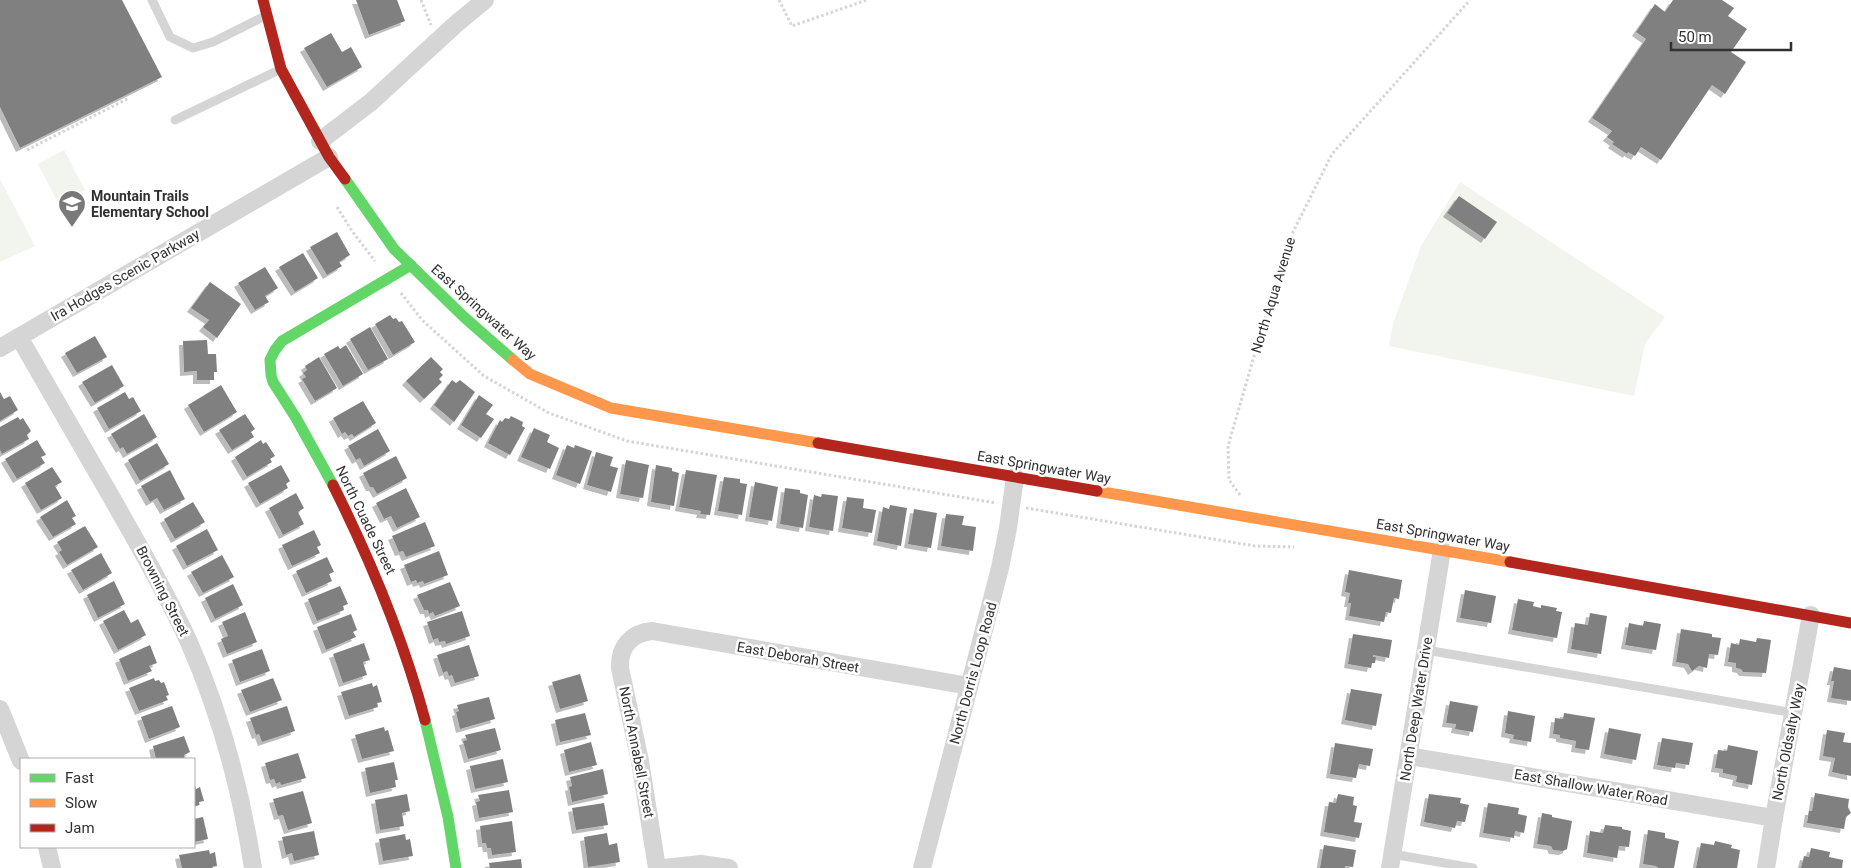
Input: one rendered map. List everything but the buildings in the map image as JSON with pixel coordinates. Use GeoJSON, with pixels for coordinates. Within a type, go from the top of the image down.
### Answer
{"type":"FeatureCollection","features":[{"type":"Feature","properties":{"kind":"street","name":"East Springwater Way"},"geometry":{"type":"LineString","coordinates":[[262,0],[281,69],[325,149],[394,249],[464,317],[530,374],[611,408],[1442,550],[1851,623]]}},
{"type":"Feature","properties":{"kind":"street","name":"Ira Hodges Scenic Parkway"},"geometry":{"type":"LineString","coordinates":[[0,348],[325,149],[371,102],[485,0]]}},
{"type":"Feature","properties":{"kind":"street","name":"North Cuade Street"},"geometry":{"type":"LineString","coordinates":[[411,265],[282,341],[273,353],[270,369],[274,384],[312,445],[349,514],[385,597],[416,687],[429,733],[456,868]]}},
{"type":"Feature","properties":{"kind":"street","name":"Browning Street"},"geometry":{"type":"LineString","coordinates":[[19,337],[148,561],[188,640],[224,736],[254,868]]}},
{"type":"Feature","properties":{"kind":"street","name":"North Dorris Loop Road"},"geometry":{"type":"LineString","coordinates":[[922,868],[1000,568],[1015,477]]}},
{"type":"Feature","properties":{"kind":"street","name":"North Deep Water Drive"},"geometry":{"type":"LineString","coordinates":[[1391,861],[1442,550]]}},
{"type":"Feature","properties":{"kind":"street","name":"North Oldsalty Way"},"geometry":{"type":"LineString","coordinates":[[1766,868],[1811,616]]}},
{"type":"Feature","properties":{"kind":"street","name":"East Deborah Street"},"geometry":{"type":"LineString","coordinates":[[629,639],[644,632],[652,631],[969,686]]}},
{"type":"Feature","properties":{"kind":"street","name":"North Annabell Street"},"geometry":{"type":"LineString","coordinates":[[629,639],[621,652],[620,668],[640,761],[657,868]]}},
{"type":"Feature","properties":{"kind":"street"},"geometry":{"type":"LineString","coordinates":[[0,709],[20,759]]}},
{"type":"Feature","properties":{"kind":"street","name":"East Shallow Water Road"},"geometry":{"type":"LineString","coordinates":[[1409,756],[1774,818]]}},
{"type":"Feature","properties":{"kind":"street"},"geometry":{"type":"LineString","coordinates":[[47,848],[52,868]]}},
{"type":"Feature","properties":{"kind":"street"},"geometry":{"type":"LineString","coordinates":[[664,868],[696,864],[729,868]]}},
{"type":"Feature","properties":{"kind":"lane"},"geometry":{"type":"LineString","coordinates":[[152,0],[170,37],[193,48],[213,42],[267,15]]}},
{"type":"Feature","properties":{"kind":"lane"},"geometry":{"type":"LineString","coordinates":[[175,120],[281,69]]}},
{"type":"Feature","properties":{"kind":"lane"},"geometry":{"type":"LineString","coordinates":[[1426,650],[1794,713]]}},
{"type":"Feature","properties":{"kind":"lane"},"geometry":{"type":"LineString","coordinates":[[1391,861],[1472,868]]}},
{"type":"Feature","properties":{"kind":"path"},"geometry":{"type":"LineString","coordinates":[[421,0],[432,26]]}},
{"type":"Feature","properties":{"kind":"path"},"geometry":{"type":"LineString","coordinates":[[779,0],[792,26],[867,0]]}},
{"type":"Feature","properties":{"kind":"path","name":"North Aqua Avenue"},"geometry":{"type":"LineString","coordinates":[[1241,495],[1228,480],[1228,446],[1286,246],[1332,154],[1470,0]]}},
{"type":"Feature","properties":{"kind":"path"},"geometry":{"type":"LineString","coordinates":[[27,150],[130,98]]}},
{"type":"Feature","properties":{"kind":"shaded area"},"geometry":{"type":"Polygon","coordinates":[[[64,150],[85,190],[58,203],[38,164],[64,150]]]}},
{"type":"Feature","properties":{"kind":"shaded area"},"geometry":{"type":"Polygon","coordinates":[[[0,179],[35,246],[0,262],[0,179]]]}},
{"type":"Feature","properties":{"kind":"shaded area"},"geometry":{"type":"Polygon","coordinates":[[[1460,182],[1665,317],[1645,344],[1634,396],[1389,346],[1393,324],[1421,246],[1460,182]]]}},
{"type":"Feature","properties":{"kind":"traffic: fast"},"geometry":{"type":"LineString","coordinates":[[345,179],[394,249],[464,317],[513,360]]}},
{"type":"Feature","properties":{"kind":"traffic: fast"},"geometry":{"type":"LineString","coordinates":[[333,485],[296,418],[273,382],[270,360],[282,341],[411,265]]}},
{"type":"Feature","properties":{"kind":"traffic: fast"},"geometry":{"type":"LineString","coordinates":[[425,720],[448,817],[456,868]]}},
{"type":"Feature","properties":{"kind":"traffic: slow"},"geometry":{"type":"LineString","coordinates":[[513,360],[530,374],[611,408],[818,443]]}},
{"type":"Feature","properties":{"kind":"traffic: slow"},"geometry":{"type":"LineString","coordinates":[[1097,491],[1510,562]]}},
{"type":"Feature","properties":{"kind":"traffic: jam"},"geometry":{"type":"LineString","coordinates":[[263,0],[281,69],[329,157],[345,179]]}},
{"type":"Feature","properties":{"kind":"traffic: jam"},"geometry":{"type":"LineString","coordinates":[[818,443],[1097,491]]}},
{"type":"Feature","properties":{"kind":"traffic: jam"},"geometry":{"type":"LineString","coordinates":[[333,485],[385,600],[407,659],[425,720]]}},
{"type":"Feature","properties":{"kind":"traffic: jam"},"geometry":{"type":"LineString","coordinates":[[1510,562],[1851,623]]}},
{"type":"Feature","properties":{"kind":"place","name":"Mountain Trails Elementary School"},"geometry":{"type":"Point","coordinates":[72,228]}}]}
